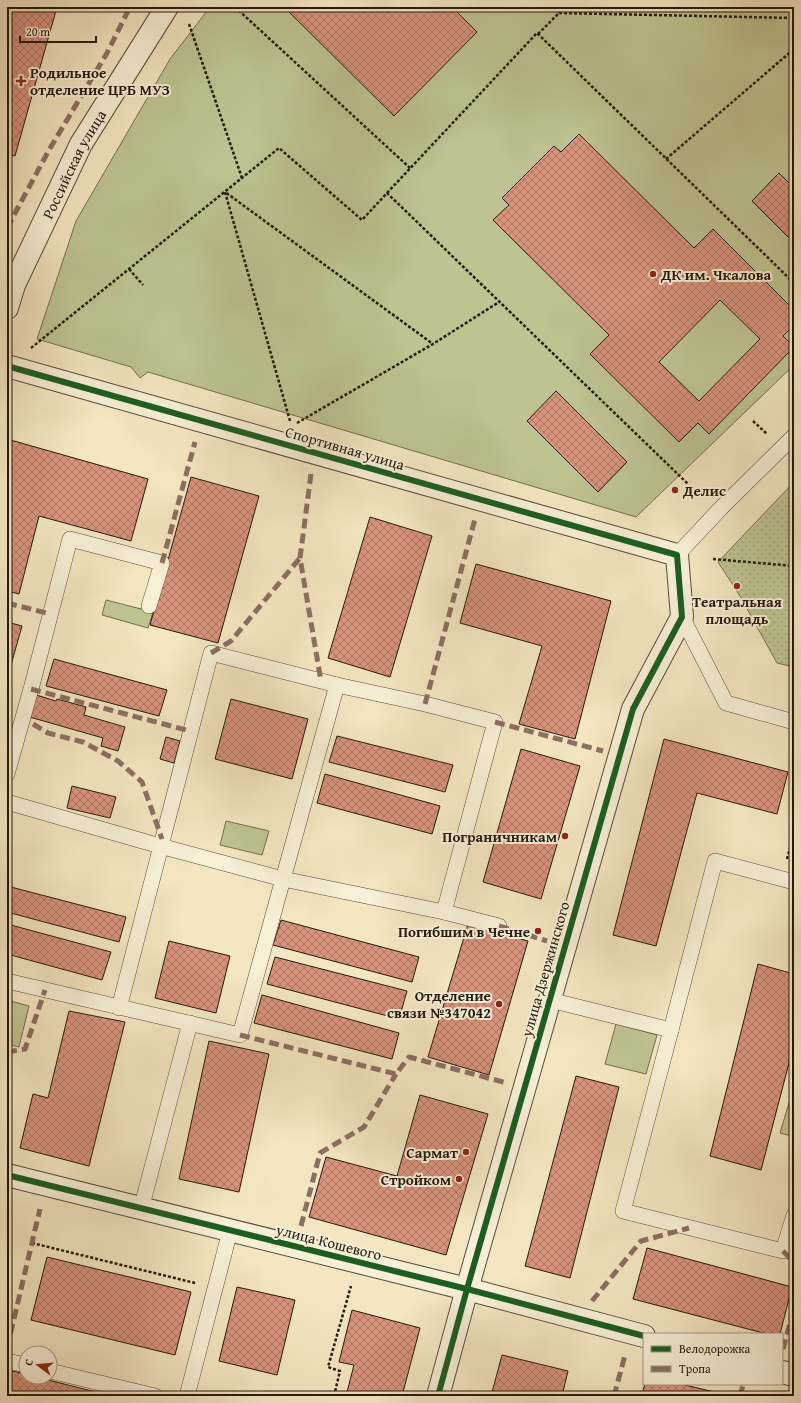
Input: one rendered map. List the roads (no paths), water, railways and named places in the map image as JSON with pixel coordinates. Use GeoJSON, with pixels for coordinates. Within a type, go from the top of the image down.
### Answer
{"type":"FeatureCollection","features":[{"type":"Feature","properties":{"kind":"street","name":"Российская улица"},"geometry":{"type":"LineString","coordinates":[[7,308],[10,284],[81,144],[167,7]]}},
{"type":"Feature","properties":{"kind":"street","name":"Спортивная улица"},"geometry":{"type":"LineString","coordinates":[[7,366],[677,555]]}},
{"type":"Feature","properties":{"kind":"street"},"geometry":{"type":"LineString","coordinates":[[677,555],[682,617]]}},
{"type":"Feature","properties":{"kind":"street","name":"улица Дзержинского"},"geometry":{"type":"LineString","coordinates":[[438,1396],[467,1289],[633,709],[682,617]]}},
{"type":"Feature","properties":{"kind":"street","name":"улица Кошевого"},"geometry":{"type":"LineString","coordinates":[[7,1175],[467,1289],[643,1336]]}},
{"type":"Feature","properties":{"kind":"street"},"geometry":{"type":"LineString","coordinates":[[783,1372],[794,1375]]}},
{"type":"Feature","properties":{"kind":"lane"},"geometry":{"type":"LineString","coordinates":[[677,555],[721,508],[794,436]]}},
{"type":"Feature","properties":{"kind":"lane"},"geometry":{"type":"LineString","coordinates":[[7,774],[70,539],[162,563],[149,606]]}},
{"type":"Feature","properties":{"kind":"lane"},"geometry":{"type":"LineString","coordinates":[[682,617],[726,703],[794,722]]}},
{"type":"Feature","properties":{"kind":"lane"},"geometry":{"type":"LineString","coordinates":[[119,1008],[211,654],[337,685],[425,704],[495,722],[444,912]]}},
{"type":"Feature","properties":{"kind":"lane"},"geometry":{"type":"LineString","coordinates":[[7,981],[240,1035],[337,685]]}},
{"type":"Feature","properties":{"kind":"lane"},"geometry":{"type":"LineString","coordinates":[[7,802],[160,846],[283,879],[444,912],[499,926]]}},
{"type":"Feature","properties":{"kind":"lane"},"geometry":{"type":"LineString","coordinates":[[788,880],[715,861],[623,1211],[783,1251],[794,1215]]}},
{"type":"Feature","properties":{"kind":"lane"},"geometry":{"type":"LineString","coordinates":[[550,1000],[671,1030]]}},
{"type":"Feature","properties":{"kind":"lane"},"geometry":{"type":"LineString","coordinates":[[141,1209],[190,1023]]}},
{"type":"Feature","properties":{"kind":"lane"},"geometry":{"type":"LineString","coordinates":[[187,1396],[230,1231]]}},
{"type":"Feature","properties":{"kind":"lane"},"geometry":{"type":"LineString","coordinates":[[7,1361],[18,1363]]}},
{"type":"Feature","properties":{"kind":"lane"},"geometry":{"type":"LineString","coordinates":[[58,1373],[155,1396]]}},
{"type":"Feature","properties":{"kind":"place","name":"Родильное отделение ЦРБ МУЗ"},"geometry":{"type":"Point","coordinates":[21,81]}},
{"type":"Feature","properties":{"kind":"place","name":"ДК им. Чкалова"},"geometry":{"type":"Point","coordinates":[653,274]}},
{"type":"Feature","properties":{"kind":"place","name":"Делис"},"geometry":{"type":"Point","coordinates":[675,490]}},
{"type":"Feature","properties":{"kind":"place","name":"Театральная площадь"},"geometry":{"type":"Point","coordinates":[737,586]}},
{"type":"Feature","properties":{"kind":"place","name":"Пограничникам"},"geometry":{"type":"Point","coordinates":[565,836]}},
{"type":"Feature","properties":{"kind":"place","name":"Погибшим в Чечне"},"geometry":{"type":"Point","coordinates":[538,931]}},
{"type":"Feature","properties":{"kind":"place","name":"Отделение связи №347042"},"geometry":{"type":"Point","coordinates":[499,1004]}},
{"type":"Feature","properties":{"kind":"place","name":"Сармат"},"geometry":{"type":"Point","coordinates":[466,1152]}},
{"type":"Feature","properties":{"kind":"place","name":"Стройком"},"geometry":{"type":"Point","coordinates":[459,1179]}}]}
